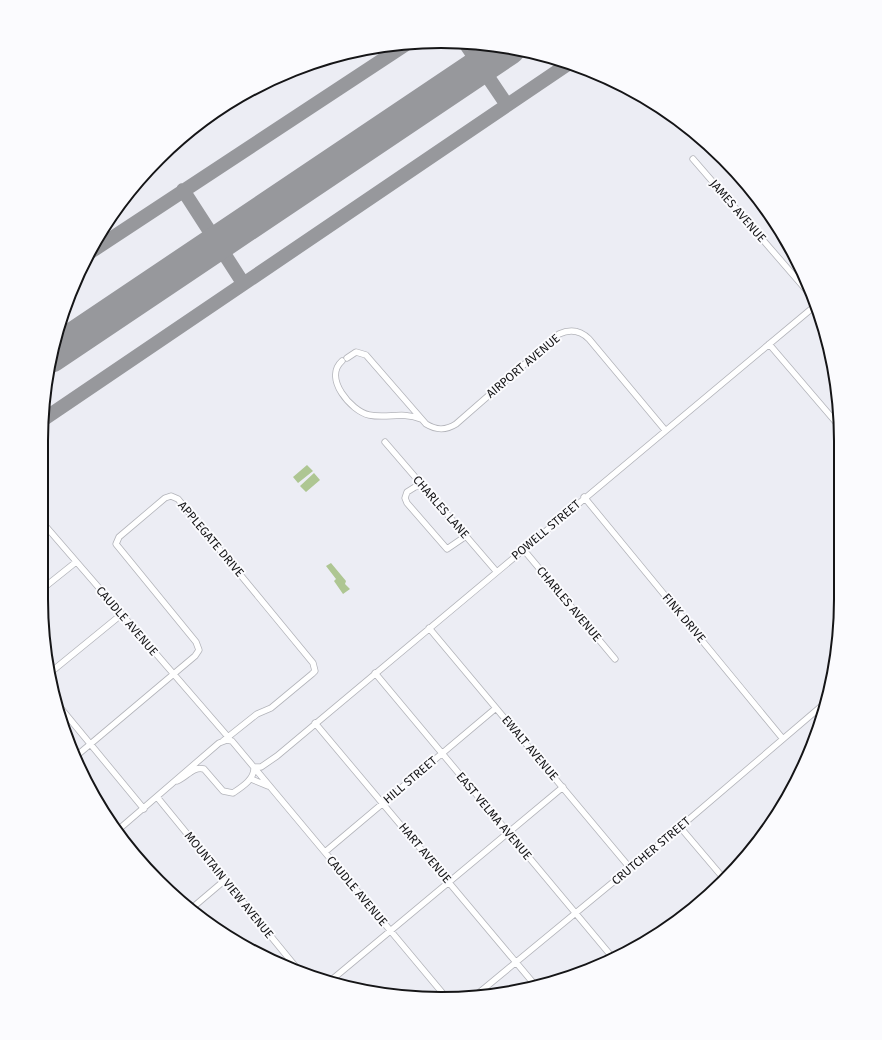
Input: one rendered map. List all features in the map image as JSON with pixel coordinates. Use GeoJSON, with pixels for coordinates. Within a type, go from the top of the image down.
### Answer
{"type":"FeatureCollection","features":[{"type":"Feature","properties":{"kind":"street","name":"JAMES AVENUE"},"geometry":{"type":"LineString","coordinates":[[693,159],[801,283]]}},
{"type":"Feature","properties":{"kind":"street","name":"POWELL STREET"},"geometry":{"type":"LineString","coordinates":[[254,767],[261,767],[277,756],[584,497],[811,309]]}},
{"type":"Feature","properties":{"kind":"street","name":"AIRPORT AVENUE"},"geometry":{"type":"LineString","coordinates":[[421,419],[407,414],[368,415],[358,410],[337,386],[335,381],[336,370],[344,359],[356,352],[366,355],[416,411],[421,419],[426,424],[436,429],[452,426],[559,334],[572,331],[581,333],[589,338],[665,430]]}},
{"type":"Feature","properties":{"kind":"street"},"geometry":{"type":"LineString","coordinates":[[769,344],[833,420]]}},
{"type":"Feature","properties":{"kind":"street","name":"CHARLES LANE"},"geometry":{"type":"LineString","coordinates":[[385,442],[496,571]]}},
{"type":"Feature","properties":{"kind":"street"},"geometry":{"type":"LineString","coordinates":[[422,485],[414,487],[407,492],[405,498],[407,503],[447,549],[466,536]]}},
{"type":"Feature","properties":{"kind":"street","name":"APPLEGATE DRIVE"},"geometry":{"type":"LineString","coordinates":[[173,674],[197,653],[198,646],[117,547],[116,542],[119,537],[165,498],[171,496],[175,497],[183,505],[315,667],[312,674],[271,708],[257,714],[230,739]]}},
{"type":"Feature","properties":{"kind":"street","name":"FINK DRIVE"},"geometry":{"type":"LineString","coordinates":[[584,497],[783,739]]}},
{"type":"Feature","properties":{"kind":"street","name":"CAUDLE AVENUE"},"geometry":{"type":"LineString","coordinates":[[48,529],[230,739]]}},
{"type":"Feature","properties":{"kind":"street","name":"CHARLES AVENUE"},"geometry":{"type":"LineString","coordinates":[[523,549],[615,659]]}},
{"type":"Feature","properties":{"kind":"street"},"geometry":{"type":"LineString","coordinates":[[48,584],[76,562]]}},
{"type":"Feature","properties":{"kind":"street"},"geometry":{"type":"LineString","coordinates":[[55,669],[122,614]]}},
{"type":"Feature","properties":{"kind":"street","name":"EWALT AVENUE"},"geometry":{"type":"LineString","coordinates":[[429,628],[630,868]]}},
{"type":"Feature","properties":{"kind":"street","name":"EAST VELMA AVENUE"},"geometry":{"type":"LineString","coordinates":[[375,673],[609,954]]}},
{"type":"Feature","properties":{"kind":"street"},"geometry":{"type":"LineString","coordinates":[[80,752],[173,674]]}},
{"type":"Feature","properties":{"kind":"street","name":"HILL STREET"},"geometry":{"type":"LineString","coordinates":[[325,852],[496,708]]}},
{"type":"Feature","properties":{"kind":"street","name":"CRUTCHER STREET"},"geometry":{"type":"LineString","coordinates":[[484,990],[680,827],[818,709]]}},
{"type":"Feature","properties":{"kind":"street"},"geometry":{"type":"LineString","coordinates":[[65,714],[144,809]]}},
{"type":"Feature","properties":{"kind":"street","name":"CAUDLE AVENUE"},"geometry":{"type":"LineString","coordinates":[[212,719],[212,723],[223,734],[223,741]]}},
{"type":"Feature","properties":{"kind":"street","name":"HART AVENUE"},"geometry":{"type":"LineString","coordinates":[[315,723],[532,981]]}},
{"type":"Feature","properties":{"kind":"street"},"geometry":{"type":"LineString","coordinates":[[121,827],[177,781],[181,775],[204,756],[223,741],[230,739],[254,767],[255,772],[251,779],[237,790],[228,793],[223,790],[204,769],[202,761],[204,756]]}},
{"type":"Feature","properties":{"kind":"street","name":"POWELL STREET"},"geometry":{"type":"LineString","coordinates":[[251,779],[275,760],[277,756]]}},
{"type":"Feature","properties":{"kind":"street","name":"CAUDLE AVENUE"},"geometry":{"type":"LineString","coordinates":[[254,767],[268,786],[442,992]]}},
{"type":"Feature","properties":{"kind":"street"},"geometry":{"type":"LineString","coordinates":[[177,781],[184,778],[194,769],[204,769]]}},
{"type":"Feature","properties":{"kind":"street","name":"CAUDLE AVENUE"},"geometry":{"type":"LineString","coordinates":[[251,779],[268,786]]}},
{"type":"Feature","properties":{"kind":"street"},"geometry":{"type":"LineString","coordinates":[[334,977],[509,834],[563,787]]}},
{"type":"Feature","properties":{"kind":"street","name":"MOUNTAIN VIEW AVENUE"},"geometry":{"type":"LineString","coordinates":[[158,797],[292,962]]}},
{"type":"Feature","properties":{"kind":"street"},"geometry":{"type":"LineString","coordinates":[[680,827],[721,875]]}},
{"type":"Feature","properties":{"kind":"street"},"geometry":{"type":"LineString","coordinates":[[195,905],[225,880]]}},
{"type":"Feature","properties":{"kind":"green space"},"geometry":{"type":"Polygon","coordinates":[[[307,465],[313,471],[298,483],[293,477],[307,465]]]}},
{"type":"Feature","properties":{"kind":"green space"},"geometry":{"type":"Polygon","coordinates":[[[314,473],[320,480],[306,492],[300,486],[314,473]]]}},
{"type":"Feature","properties":{"kind":"green space"},"geometry":{"type":"Polygon","coordinates":[[[331,563],[346,581],[345,584],[350,589],[343,594],[334,581],[336,579],[326,566],[331,563]]]}},
{"type":"Feature","properties":{"kind":"taxiway"},"geometry":{"type":"LineString","coordinates":[[469,49],[507,105]]}},
{"type":"Feature","properties":{"kind":"taxiway"},"geometry":{"type":"LineString","coordinates":[[100,246],[397,50]]}},
{"type":"Feature","properties":{"kind":"taxiway"},"geometry":{"type":"LineString","coordinates":[[49,416],[563,68]]}},
{"type":"Feature","properties":{"kind":"taxiway"},"geometry":{"type":"LineString","coordinates":[[183,190],[243,283]]}},
{"type":"Feature","properties":{"kind":"runway"},"geometry":{"type":"LineString","coordinates":[[59,350],[501,53]]}}]}
